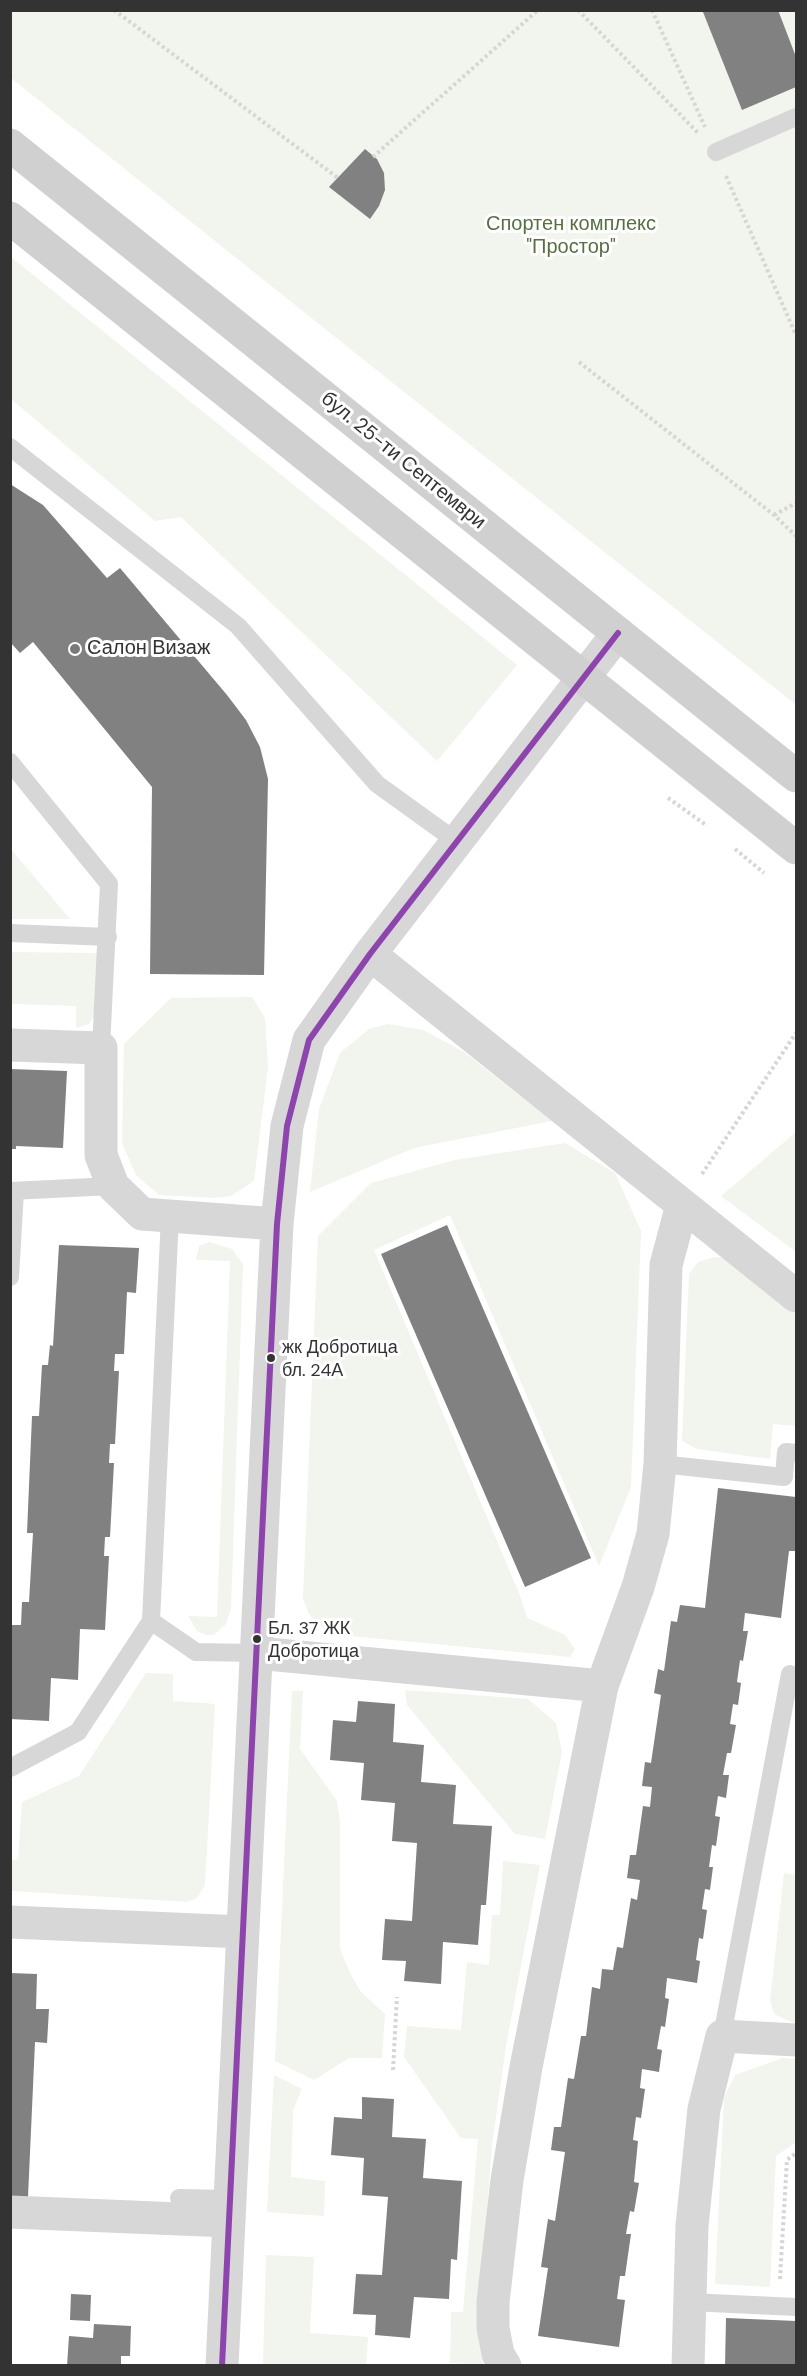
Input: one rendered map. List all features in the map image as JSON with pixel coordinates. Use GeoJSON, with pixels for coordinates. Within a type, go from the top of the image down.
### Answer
{"type":"FeatureCollection","features":[{"type":"Feature","properties":{"kind":"main road","name":"бул. 25-ти Септември"},"geometry":{"type":"LineString","coordinates":[[10,145],[796,776]]}},
{"type":"Feature","properties":{"kind":"main road"},"geometry":{"type":"LineString","coordinates":[[10,218],[796,848]]}},
{"type":"Feature","properties":{"kind":"street"},"geometry":{"type":"LineString","coordinates":[[222,2366],[277,1224],[287,1126],[309,1040],[370,954],[618,633]]}},
{"type":"Feature","properties":{"kind":"street"},"geometry":{"type":"LineString","coordinates":[[370,954],[796,1296]]}},
{"type":"Feature","properties":{"kind":"street"},"geometry":{"type":"LineString","coordinates":[[10,1045],[101,1048],[101,1155],[113,1186],[142,1214],[277,1224]]}},
{"type":"Feature","properties":{"kind":"street"},"geometry":{"type":"LineString","coordinates":[[505,2366],[498,2354],[493,2328],[493,2302],[507,2180],[528,2056],[602,1686],[638,1587],[653,1534],[660,1464],[666,1265],[682,1205]]}},
{"type":"Feature","properties":{"kind":"street"},"geometry":{"type":"LineString","coordinates":[[257,1653],[602,1686]]}},
{"type":"Feature","properties":{"kind":"street"},"geometry":{"type":"LineString","coordinates":[[10,1922],[243,1932]]}},
{"type":"Feature","properties":{"kind":"street"},"geometry":{"type":"LineString","coordinates":[[688,2366],[692,2226],[704,2109],[722,2036],[796,2040]]}},
{"type":"Feature","properties":{"kind":"street"},"geometry":{"type":"LineString","coordinates":[[10,2212],[230,2210]]}},
{"type":"Feature","properties":{"kind":"lane"},"geometry":{"type":"LineString","coordinates":[[716,152],[796,117]]}},
{"type":"Feature","properties":{"kind":"lane"},"geometry":{"type":"LineString","coordinates":[[10,447],[238,626],[377,784],[456,841]]}},
{"type":"Feature","properties":{"kind":"lane"},"geometry":{"type":"LineString","coordinates":[[10,762],[110,884],[101,1048]]}},
{"type":"Feature","properties":{"kind":"lane"},"geometry":{"type":"LineString","coordinates":[[10,933],[108,937]]}},
{"type":"Feature","properties":{"kind":"lane"},"geometry":{"type":"LineString","coordinates":[[10,1277],[13,1191],[113,1186]]}},
{"type":"Feature","properties":{"kind":"lane"},"geometry":{"type":"LineString","coordinates":[[10,1768],[78,1732],[151,1621],[170,1216]]}},
{"type":"Feature","properties":{"kind":"lane"},"geometry":{"type":"LineString","coordinates":[[660,1464],[784,1477],[786,1452],[796,1453]]}},
{"type":"Feature","properties":{"kind":"lane"},"geometry":{"type":"LineString","coordinates":[[151,1621],[196,1652],[257,1653]]}},
{"type":"Feature","properties":{"kind":"lane"},"geometry":{"type":"LineString","coordinates":[[722,2036],[790,1674]]}},
{"type":"Feature","properties":{"kind":"lane"},"geometry":{"type":"LineString","coordinates":[[179,2198],[230,2210]]}},
{"type":"Feature","properties":{"kind":"lane"},"geometry":{"type":"LineString","coordinates":[[690,2302],[787,2306]]}},
{"type":"Feature","properties":{"kind":"path"},"geometry":{"type":"LineString","coordinates":[[114,10],[338,178]]}},
{"type":"Feature","properties":{"kind":"path"},"geometry":{"type":"LineString","coordinates":[[374,157],[538,10]]}},
{"type":"Feature","properties":{"kind":"path"},"geometry":{"type":"LineString","coordinates":[[652,10],[716,152]]}},
{"type":"Feature","properties":{"kind":"path"},"geometry":{"type":"LineString","coordinates":[[579,362],[774,514],[796,536]]}},
{"type":"Feature","properties":{"kind":"path"},"geometry":{"type":"LineString","coordinates":[[774,514],[796,503]]}},
{"type":"Feature","properties":{"kind":"path"},"geometry":{"type":"LineString","coordinates":[[668,798],[715,831]]}},
{"type":"Feature","properties":{"kind":"path"},"geometry":{"type":"LineString","coordinates":[[731,845],[764,873]]}},
{"type":"Feature","properties":{"kind":"path"},"geometry":{"type":"LineString","coordinates":[[682,1205],[796,1033]]}},
{"type":"Feature","properties":{"kind":"path"},"geometry":{"type":"LineString","coordinates":[[393,2070],[397,1997]]}},
{"type":"Feature","properties":{"kind":"path"},"geometry":{"type":"LineString","coordinates":[[787,2306],[787,2160],[796,2153]]}},
{"type":"Feature","properties":{"kind":"green space","name":"Спортен комплекс \"Простор\""},"geometry":{"type":"Polygon","coordinates":[[[10,11],[796,11],[796,705],[11,78],[10,11]]]}},
{"type":"Feature","properties":{"kind":"green space"},"geometry":{"type":"Polygon","coordinates":[[[11,257],[517,665],[437,761],[181,517],[155,521],[11,399],[11,257]]]}},
{"type":"Feature","properties":{"kind":"green space"},"geometry":{"type":"Polygon","coordinates":[[[11,849],[70,919],[11,919],[11,849]]]}},
{"type":"Feature","properties":{"kind":"green space"},"geometry":{"type":"Polygon","coordinates":[[[11,952],[97,953],[95,1014],[89,1024],[76,1028],[76,1006],[11,1004],[11,952]]]}},
{"type":"Feature","properties":{"kind":"green space"},"geometry":{"type":"Polygon","coordinates":[[[252,997],[265,1018],[268,1067],[254,1181],[231,1196],[212,1198],[159,1195],[136,1175],[122,1143],[124,1044],[171,998],[252,997]]]}},
{"type":"Feature","properties":{"kind":"green space"},"geometry":{"type":"Polygon","coordinates":[[[388,1024],[423,1030],[464,1052],[552,1121],[414,1148],[310,1192],[319,1109],[340,1053],[369,1029],[388,1024]]]}},
{"type":"Feature","properties":{"kind":"green space"},"geometry":{"type":"Polygon","coordinates":[[[796,1132],[796,1252],[721,1196],[796,1132]]]}},
{"type":"Feature","properties":{"kind":"green space"},"geometry":{"type":"Polygon","coordinates":[[[565,1143],[615,1173],[641,1231],[631,1487],[599,1566],[450,1215],[374,1250],[519,1593],[527,1618],[565,1635],[575,1649],[570,1657],[340,1635],[322,1627],[309,1614],[303,1599],[318,1236],[371,1183],[455,1160],[565,1143]]]}},
{"type":"Feature","properties":{"kind":"green space"},"geometry":{"type":"Polygon","coordinates":[[[209,1242],[232,1249],[243,1264],[231,1609],[226,1624],[214,1635],[206,1635],[197,1631],[188,1616],[217,1617],[230,1261],[196,1260],[199,1246],[209,1242]]]}},
{"type":"Feature","properties":{"kind":"green space"},"geometry":{"type":"Polygon","coordinates":[[[715,1257],[729,1258],[796,1310],[796,1426],[773,1424],[770,1459],[697,1449],[682,1441],[689,1274],[698,1262],[715,1257]]]}},
{"type":"Feature","properties":{"kind":"green space"},"geometry":{"type":"Polygon","coordinates":[[[146,1673],[173,1674],[173,1701],[215,1704],[205,1885],[197,1898],[187,1902],[11,1891],[11,1860],[18,1859],[22,1802],[79,1776],[146,1673]]]}},
{"type":"Feature","properties":{"kind":"green space"},"geometry":{"type":"Polygon","coordinates":[[[405,1690],[528,1699],[556,1723],[562,1752],[545,1839],[515,1834],[407,1705],[405,1690]]]}},
{"type":"Feature","properties":{"kind":"green space"},"geometry":{"type":"Polygon","coordinates":[[[292,1691],[303,1691],[300,1749],[337,1801],[340,1823],[340,1949],[361,1992],[385,2014],[382,2058],[349,2058],[314,2080],[275,2061],[292,1691]]]}},
{"type":"Feature","properties":{"kind":"green space"},"geometry":{"type":"Polygon","coordinates":[[[503,1861],[540,1865],[506,2046],[492,2145],[479,2311],[478,2337],[483,2365],[450,2363],[451,2312],[463,2312],[478,2139],[461,2138],[404,2057],[407,2026],[461,2030],[467,1962],[489,1965],[492,1915],[500,1915],[503,1861]]]}},
{"type":"Feature","properties":{"kind":"green space"},"geometry":{"type":"Polygon","coordinates":[[[784,1873],[796,1875],[796,2024],[774,2014],[770,2000],[784,1873]]]}},
{"type":"Feature","properties":{"kind":"green space"},"geometry":{"type":"Polygon","coordinates":[[[783,2058],[796,2059],[796,2142],[776,2156],[770,2287],[715,2284],[724,2098],[735,2075],[783,2058]]]}},
{"type":"Feature","properties":{"kind":"green space"},"geometry":{"type":"Polygon","coordinates":[[[274,2075],[302,2089],[293,2111],[291,2177],[325,2181],[324,2216],[267,2212],[274,2075]]]}},
{"type":"Feature","properties":{"kind":"green space"},"geometry":{"type":"Polygon","coordinates":[[[266,2255],[314,2257],[310,2333],[368,2337],[366,2365],[263,2365],[266,2255]]]}},
{"type":"Feature","properties":{"kind":"building"},"geometry":{"type":"Polygon","coordinates":[[[707,10],[778,10],[796,57],[796,87],[742,110],[703,12],[707,10]]]}},
{"type":"Feature","properties":{"kind":"building"},"geometry":{"type":"Polygon","coordinates":[[[365,149],[377,159],[384,173],[385,190],[379,206],[370,219],[329,187],[365,149]]]}},
{"type":"Feature","properties":{"kind":"building"},"geometry":{"type":"Polygon","coordinates":[[[10,484],[43,505],[107,578],[120,568],[227,695],[246,720],[260,747],[268,779],[264,975],[150,974],[152,787],[33,642],[20,653],[10,642],[10,484]]]}},
{"type":"Feature","properties":{"kind":"building"},"geometry":{"type":"Polygon","coordinates":[[[10,1069],[67,1071],[63,1148],[16,1146],[16,1149],[10,1149],[10,1069]]]}},
{"type":"Feature","properties":{"kind":"building"},"geometry":{"type":"Polygon","coordinates":[[[447,1225],[591,1558],[525,1587],[381,1254],[447,1225]]]}},
{"type":"Feature","properties":{"kind":"building"},"geometry":{"type":"Polygon","coordinates":[[[59,1245],[139,1248],[136,1293],[127,1292],[124,1354],[115,1354],[114,1371],[119,1371],[115,1444],[110,1444],[109,1463],[114,1463],[110,1537],[105,1537],[104,1556],[109,1556],[105,1630],[80,1629],[78,1680],[51,1678],[49,1721],[10,1719],[12,1625],[21,1625],[22,1602],[29,1602],[33,1533],[27,1533],[32,1416],[39,1416],[42,1365],[48,1365],[50,1345],[53,1346],[59,1245]]]}},
{"type":"Feature","properties":{"kind":"building"},"geometry":{"type":"Polygon","coordinates":[[[718,1488],[796,1497],[796,1551],[789,1551],[781,1618],[745,1613],[743,1631],[748,1631],[737,1682],[741,1683],[738,1705],[733,1704],[730,1724],[736,1725],[731,1753],[727,1753],[723,1775],[729,1775],[726,1798],[718,1796],[715,1816],[720,1817],[716,1846],[712,1845],[709,1867],[713,1867],[710,1890],[705,1889],[702,1909],[707,1910],[703,1939],[699,1938],[696,1960],[700,1961],[697,1983],[667,1978],[665,1998],[669,1999],[665,2027],[661,2026],[657,2049],[662,2050],[659,2072],[642,2069],[640,2088],[645,2089],[641,2118],[636,2117],[633,2140],[638,2141],[634,2182],[639,2183],[634,2212],[630,2211],[626,2234],[631,2234],[625,2276],[620,2276],[617,2299],[625,2300],[619,2347],[538,2336],[548,2268],[541,2267],[548,2219],[555,2221],[565,2152],[551,2150],[554,2127],[561,2127],[568,2078],[574,2079],[581,2036],[586,2036],[592,1987],[600,1989],[602,1969],[613,1970],[617,1947],[623,1948],[631,1898],[637,1900],[640,1880],[627,1878],[630,1855],[636,1855],[643,1806],[650,1807],[652,1787],[642,1786],[645,1762],[651,1763],[661,1695],[654,1693],[658,1669],[664,1671],[671,1621],[677,1622],[680,1605],[705,1608],[718,1488]]]}},
{"type":"Feature","properties":{"kind":"building"},"geometry":{"type":"Polygon","coordinates":[[[358,1701],[395,1704],[393,1742],[424,1745],[421,1782],[456,1785],[453,1824],[492,1826],[486,1905],[481,1905],[478,1945],[443,1942],[441,1984],[404,1981],[406,1961],[382,1960],[385,1919],[412,1921],[417,1843],[392,1841],[395,1803],[361,1800],[364,1763],[330,1760],[333,1720],[356,1722],[358,1701]]]}},
{"type":"Feature","properties":{"kind":"building"},"geometry":{"type":"Polygon","coordinates":[[[10,1973],[37,1974],[36,2009],[49,2009],[47,2043],[35,2042],[28,2197],[10,2196],[10,1973]]]}},
{"type":"Feature","properties":{"kind":"building"},"geometry":{"type":"Polygon","coordinates":[[[362,2097],[394,2099],[392,2137],[426,2139],[423,2178],[462,2181],[457,2260],[451,2259],[449,2299],[414,2297],[410,2338],[375,2335],[376,2315],[353,2314],[356,2274],[382,2275],[388,2197],[362,2195],[364,2158],[331,2155],[334,2117],[362,2119],[362,2097]]]}},
{"type":"Feature","properties":{"kind":"building"},"geometry":{"type":"Polygon","coordinates":[[[71,2294],[91,2295],[90,2321],[70,2320],[71,2294]]]}},
{"type":"Feature","properties":{"kind":"building"},"geometry":{"type":"Polygon","coordinates":[[[726,2318],[796,2321],[796,2366],[725,2366],[726,2318]]]}},
{"type":"Feature","properties":{"kind":"building"},"geometry":{"type":"Polygon","coordinates":[[[94,2324],[131,2326],[130,2356],[121,2356],[121,2366],[67,2366],[69,2336],[93,2338],[94,2324]]]}},
{"type":"Feature","properties":{"kind":"transit line"},"geometry":{"type":"LineString","coordinates":[[222,2366],[277,1224],[287,1126],[309,1040],[370,954],[618,633]]}},
{"type":"Feature","properties":{"kind":"place","name":"Салон Визаж"},"geometry":{"type":"Point","coordinates":[75,649]}},
{"type":"Feature","properties":{"kind":"place","name":"жк Добротица бл. 24А"},"geometry":{"type":"Point","coordinates":[271,1358]}},
{"type":"Feature","properties":{"kind":"place","name":"Бл. 37 ЖК Добротица"},"geometry":{"type":"Point","coordinates":[257,1639]}}]}
